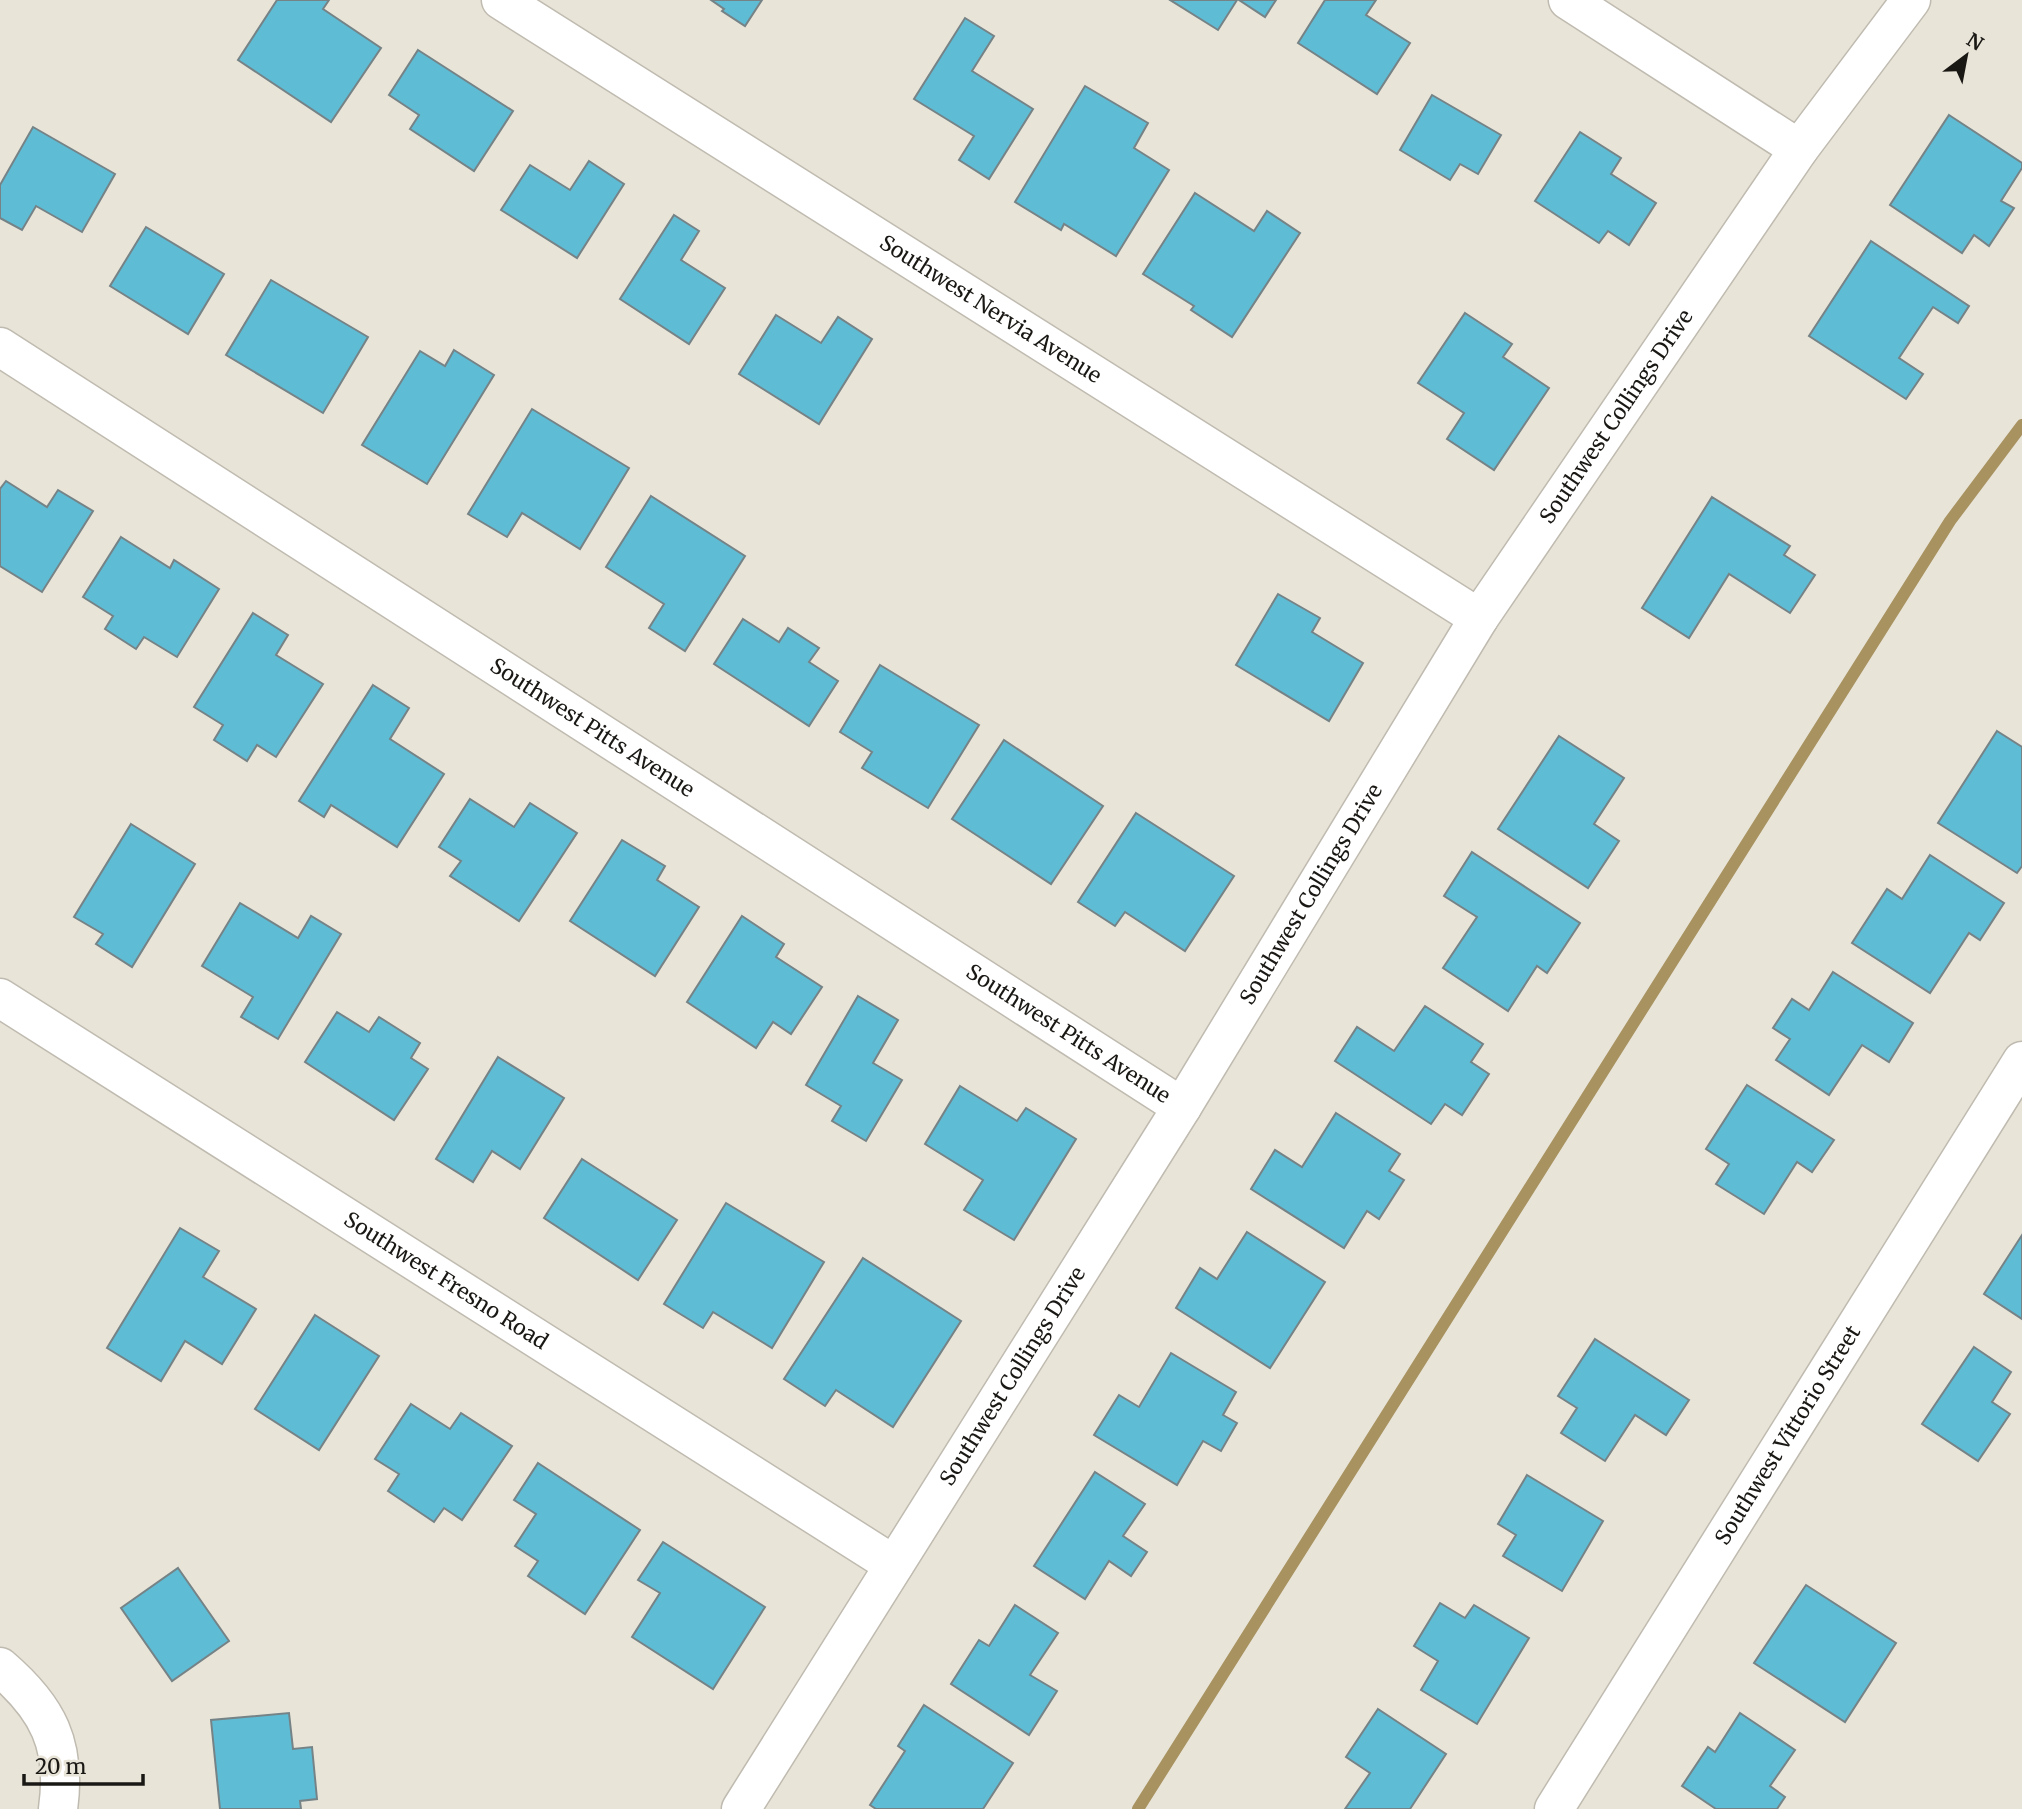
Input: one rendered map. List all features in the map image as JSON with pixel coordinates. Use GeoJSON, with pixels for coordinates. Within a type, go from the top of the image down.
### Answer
{"type":"FeatureCollection","features":[{"type":"Feature","properties":{"kind":"street","name":"Southwest Nervia Avenue"},"geometry":{"type":"LineString","coordinates":[[501,0],[1479,618]]}},
{"type":"Feature","properties":{"kind":"street"},"geometry":{"type":"LineString","coordinates":[[1568,0],[1800,149]]}},
{"type":"Feature","properties":{"kind":"street","name":"Southwest Collings Drive"},"geometry":{"type":"LineString","coordinates":[[741,1809],[1182,1107],[1479,618],[1800,149],[1911,0]]}},
{"type":"Feature","properties":{"kind":"street","name":"Southwest Pitts Avenue"},"geometry":{"type":"LineString","coordinates":[[0,347],[1182,1107]]}},
{"type":"Feature","properties":{"kind":"street","name":"Southwest Fresno Road"},"geometry":{"type":"LineString","coordinates":[[0,998],[894,1564]]}},
{"type":"Feature","properties":{"kind":"street","name":"Southwest Vittorio Street"},"geometry":{"type":"LineString","coordinates":[[1554,1809],[2022,1061]]}},
{"type":"Feature","properties":{"kind":"street"},"geometry":{"type":"LineString","coordinates":[[0,1667],[23,1687],[48,1723],[60,1755],[61,1790],[58,1809]]}},
{"type":"Feature","properties":{"kind":"building"},"geometry":{"type":"Polygon","coordinates":[[[277,0],[329,0],[323,9],[381,48],[331,122],[238,60],[277,0]]]}},
{"type":"Feature","properties":{"kind":"building"},"geometry":{"type":"Polygon","coordinates":[[[711,0],[762,0],[745,26],[711,0]]]}},
{"type":"Feature","properties":{"kind":"building"},"geometry":{"type":"Polygon","coordinates":[[[1170,0],[1237,0],[1218,30],[1170,0]]]}},
{"type":"Feature","properties":{"kind":"building"},"geometry":{"type":"Polygon","coordinates":[[[1239,0],[1276,0],[1265,17],[1239,0]]]}},
{"type":"Feature","properties":{"kind":"building"},"geometry":{"type":"Polygon","coordinates":[[[1325,0],[1376,0],[1366,15],[1410,43],[1377,94],[1298,43],[1325,0]]]}},
{"type":"Feature","properties":{"kind":"building"},"geometry":{"type":"Polygon","coordinates":[[[965,18],[994,36],[972,71],[1033,109],[989,179],[959,160],[974,136],[914,99],[965,18]]]}},
{"type":"Feature","properties":{"kind":"building"},"geometry":{"type":"Polygon","coordinates":[[[418,50],[513,111],[474,171],[410,129],[419,115],[389,95],[418,50]]]}},
{"type":"Feature","properties":{"kind":"building"},"geometry":{"type":"Polygon","coordinates":[[[1085,86],[1148,123],[1134,148],[1169,170],[1116,256],[1064,224],[1061,230],[1015,202],[1085,86]]]}},
{"type":"Feature","properties":{"kind":"building"},"geometry":{"type":"Polygon","coordinates":[[[1432,95],[1501,135],[1478,174],[1460,164],[1450,180],[1400,150],[1432,95]]]}},
{"type":"Feature","properties":{"kind":"building"},"geometry":{"type":"Polygon","coordinates":[[[1949,115],[2022,163],[2022,168],[2001,201],[2014,208],[1989,246],[1974,235],[1962,253],[1890,205],[1949,115]]]}},
{"type":"Feature","properties":{"kind":"building"},"geometry":{"type":"Polygon","coordinates":[[[33,127],[115,174],[82,232],[36,206],[22,230],[0,218],[0,185],[33,127]]]}},
{"type":"Feature","properties":{"kind":"building"},"geometry":{"type":"Polygon","coordinates":[[[1580,132],[1621,158],[1611,174],[1656,203],[1629,245],[1608,231],[1599,243],[1535,201],[1580,132]]]}},
{"type":"Feature","properties":{"kind":"building"},"geometry":{"type":"Polygon","coordinates":[[[589,161],[624,184],[577,258],[501,210],[530,165],[570,190],[589,161]]]}},
{"type":"Feature","properties":{"kind":"building"},"geometry":{"type":"Polygon","coordinates":[[[1195,193],[1254,231],[1267,211],[1300,233],[1232,337],[1191,310],[1194,306],[1143,274],[1195,193]]]}},
{"type":"Feature","properties":{"kind":"building"},"geometry":{"type":"Polygon","coordinates":[[[674,215],[699,231],[681,260],[725,288],[689,344],[620,299],[674,215]]]}},
{"type":"Feature","properties":{"kind":"building"},"geometry":{"type":"Polygon","coordinates":[[[146,227],[224,274],[188,334],[110,286],[146,227]]]}},
{"type":"Feature","properties":{"kind":"building"},"geometry":{"type":"Polygon","coordinates":[[[1871,241],[1969,306],[1958,323],[1933,307],[1899,358],[1923,374],[1906,399],[1809,336],[1871,241]]]}},
{"type":"Feature","properties":{"kind":"building"},"geometry":{"type":"Polygon","coordinates":[[[271,280],[368,337],[323,413],[226,355],[271,280]]]}},
{"type":"Feature","properties":{"kind":"building"},"geometry":{"type":"Polygon","coordinates":[[[1465,313],[1512,344],[1503,357],[1549,388],[1494,470],[1447,439],[1464,413],[1418,383],[1465,313]]]}},
{"type":"Feature","properties":{"kind":"building"},"geometry":{"type":"Polygon","coordinates":[[[776,315],[821,343],[838,317],[872,339],[819,424],[739,374],[776,315]]]}},
{"type":"Feature","properties":{"kind":"building"},"geometry":{"type":"Polygon","coordinates":[[[454,350],[494,375],[427,484],[362,445],[420,351],[445,366],[454,350]]]}},
{"type":"Feature","properties":{"kind":"building"},"geometry":{"type":"Polygon","coordinates":[[[532,409],[629,468],[580,549],[522,513],[507,537],[468,514],[532,409]]]}},
{"type":"Feature","properties":{"kind":"building"},"geometry":{"type":"Polygon","coordinates":[[[6,481],[47,507],[58,490],[93,511],[42,592],[0,566],[0,489],[6,481]]]}},
{"type":"Feature","properties":{"kind":"building"},"geometry":{"type":"Polygon","coordinates":[[[651,496],[745,556],[685,651],[649,628],[664,604],[606,567],[651,496]]]}},
{"type":"Feature","properties":{"kind":"building"},"geometry":{"type":"Polygon","coordinates":[[[1712,497],[1790,546],[1784,555],[1815,575],[1790,613],[1729,574],[1689,638],[1642,608],[1712,497]]]}},
{"type":"Feature","properties":{"kind":"building"},"geometry":{"type":"Polygon","coordinates":[[[121,537],[170,568],[174,560],[219,589],[177,657],[144,637],[136,649],[105,629],[113,616],[83,597],[121,537]]]}},
{"type":"Feature","properties":{"kind":"building"},"geometry":{"type":"Polygon","coordinates":[[[1278,594],[1320,618],[1312,632],[1363,663],[1329,721],[1236,665],[1278,594]]]}},
{"type":"Feature","properties":{"kind":"building"},"geometry":{"type":"Polygon","coordinates":[[[253,613],[288,635],[276,655],[323,684],[276,757],[257,745],[247,761],[214,740],[223,725],[194,707],[253,613]]]}},
{"type":"Feature","properties":{"kind":"building"},"geometry":{"type":"Polygon","coordinates":[[[743,619],[779,642],[788,628],[819,648],[809,662],[838,681],[809,726],[714,664],[743,619]]]}},
{"type":"Feature","properties":{"kind":"building"},"geometry":{"type":"Polygon","coordinates":[[[880,665],[979,725],[928,808],[862,768],[872,752],[840,732],[880,665]]]}},
{"type":"Feature","properties":{"kind":"building"},"geometry":{"type":"Polygon","coordinates":[[[373,685],[409,708],[390,739],[444,774],[397,847],[331,805],[324,817],[299,801],[373,685]]]}},
{"type":"Feature","properties":{"kind":"building"},"geometry":{"type":"Polygon","coordinates":[[[1997,731],[2022,747],[2022,866],[2017,873],[1938,823],[1997,731]]]}},
{"type":"Feature","properties":{"kind":"building"},"geometry":{"type":"Polygon","coordinates":[[[1559,736],[1624,778],[1594,824],[1619,841],[1588,888],[1498,829],[1559,736]]]}},
{"type":"Feature","properties":{"kind":"building"},"geometry":{"type":"Polygon","coordinates":[[[1004,740],[1103,806],[1051,884],[952,819],[1004,740]]]}},
{"type":"Feature","properties":{"kind":"building"},"geometry":{"type":"Polygon","coordinates":[[[470,799],[514,827],[530,803],[577,833],[519,921],[450,876],[461,861],[439,847],[470,799]]]}},
{"type":"Feature","properties":{"kind":"building"},"geometry":{"type":"Polygon","coordinates":[[[1136,813],[1234,876],[1185,951],[1125,912],[1115,926],[1078,902],[1136,813]]]}},
{"type":"Feature","properties":{"kind":"building"},"geometry":{"type":"Polygon","coordinates":[[[131,824],[195,864],[132,967],[96,944],[103,934],[74,917],[131,824]]]}},
{"type":"Feature","properties":{"kind":"building"},"geometry":{"type":"Polygon","coordinates":[[[622,840],[665,866],[657,880],[699,907],[655,976],[570,921],[622,840]]]}},
{"type":"Feature","properties":{"kind":"building"},"geometry":{"type":"Polygon","coordinates":[[[1472,852],[1580,923],[1547,973],[1537,966],[1508,1011],[1443,968],[1477,917],[1444,896],[1472,852]]]}},
{"type":"Feature","properties":{"kind":"building"},"geometry":{"type":"Polygon","coordinates":[[[1930,855],[2004,903],[1980,940],[1969,933],[1930,993],[1852,943],[1887,889],[1902,899],[1930,855]]]}},
{"type":"Feature","properties":{"kind":"building"},"geometry":{"type":"Polygon","coordinates":[[[240,903],[298,938],[311,916],[341,934],[278,1039],[241,1017],[253,997],[202,966],[240,903]]]}},
{"type":"Feature","properties":{"kind":"building"},"geometry":{"type":"Polygon","coordinates":[[[742,916],[784,944],[776,957],[822,987],[791,1034],[773,1022],[756,1048],[687,1002],[742,916]]]}},
{"type":"Feature","properties":{"kind":"building"},"geometry":{"type":"Polygon","coordinates":[[[1833,972],[1913,1023],[1889,1062],[1862,1045],[1829,1095],[1776,1060],[1790,1039],[1773,1028],[1792,999],[1809,1010],[1833,972]]]}},
{"type":"Feature","properties":{"kind":"building"},"geometry":{"type":"Polygon","coordinates":[[[858,996],[898,1020],[873,1063],[902,1080],[866,1141],[832,1121],[841,1106],[806,1085],[858,996]]]}},
{"type":"Feature","properties":{"kind":"building"},"geometry":{"type":"Polygon","coordinates":[[[1425,1006],[1483,1044],[1471,1062],[1489,1074],[1462,1115],[1445,1104],[1431,1124],[1335,1061],[1357,1027],[1394,1051],[1425,1006]]]}},
{"type":"Feature","properties":{"kind":"building"},"geometry":{"type":"Polygon","coordinates":[[[337,1012],[369,1032],[379,1017],[420,1043],[411,1058],[428,1069],[394,1120],[305,1062],[337,1012]]]}},
{"type":"Feature","properties":{"kind":"building"},"geometry":{"type":"Polygon","coordinates":[[[498,1057],[564,1098],[520,1169],[492,1151],[473,1182],[436,1159],[498,1057]]]}},
{"type":"Feature","properties":{"kind":"building"},"geometry":{"type":"Polygon","coordinates":[[[1747,1085],[1834,1140],[1812,1172],[1797,1162],[1764,1214],[1716,1184],[1729,1164],[1706,1149],[1747,1085]]]}},
{"type":"Feature","properties":{"kind":"building"},"geometry":{"type":"Polygon","coordinates":[[[960,1086],[1017,1121],[1026,1108],[1076,1139],[1014,1240],[964,1210],[983,1180],[925,1144],[960,1086]]]}},
{"type":"Feature","properties":{"kind":"building"},"geometry":{"type":"Polygon","coordinates":[[[1336,1113],[1400,1154],[1389,1171],[1404,1180],[1379,1219],[1367,1211],[1344,1248],[1251,1189],[1275,1150],[1302,1167],[1336,1113]]]}},
{"type":"Feature","properties":{"kind":"building"},"geometry":{"type":"Polygon","coordinates":[[[582,1159],[677,1220],[638,1280],[544,1218],[582,1159]]]}},
{"type":"Feature","properties":{"kind":"building"},"geometry":{"type":"Polygon","coordinates":[[[726,1203],[824,1262],[772,1348],[713,1312],[703,1328],[664,1304],[726,1203]]]}},
{"type":"Feature","properties":{"kind":"building"},"geometry":{"type":"Polygon","coordinates":[[[180,1228],[219,1251],[203,1277],[256,1309],[222,1364],[185,1341],[161,1381],[107,1348],[180,1228]]]}},
{"type":"Feature","properties":{"kind":"building"},"geometry":{"type":"Polygon","coordinates":[[[1247,1232],[1325,1282],[1270,1368],[1176,1308],[1200,1268],[1217,1279],[1247,1232]]]}},
{"type":"Feature","properties":{"kind":"building"},"geometry":{"type":"Polygon","coordinates":[[[2022,1235],[2022,1319],[1984,1294],[2022,1235]]]}},
{"type":"Feature","properties":{"kind":"building"},"geometry":{"type":"Polygon","coordinates":[[[863,1258],[961,1321],[893,1427],[836,1390],[825,1406],[784,1379],[863,1258]]]}},
{"type":"Feature","properties":{"kind":"building"},"geometry":{"type":"Polygon","coordinates":[[[315,1315],[379,1356],[319,1450],[255,1409],[315,1315]]]}},
{"type":"Feature","properties":{"kind":"building"},"geometry":{"type":"Polygon","coordinates":[[[1595,1339],[1689,1400],[1666,1435],[1635,1415],[1605,1461],[1561,1433],[1577,1408],[1558,1396],[1595,1339]]]}},
{"type":"Feature","properties":{"kind":"building"},"geometry":{"type":"Polygon","coordinates":[[[1974,1347],[2011,1372],[1992,1402],[2010,1414],[1978,1461],[1922,1424],[1974,1347]]]}},
{"type":"Feature","properties":{"kind":"building"},"geometry":{"type":"Polygon","coordinates":[[[1171,1353],[1236,1392],[1223,1415],[1237,1423],[1221,1451],[1203,1441],[1177,1485],[1094,1435],[1119,1395],[1139,1407],[1171,1353]]]}},
{"type":"Feature","properties":{"kind":"building"},"geometry":{"type":"Polygon","coordinates":[[[411,1404],[450,1429],[461,1413],[512,1446],[462,1520],[444,1508],[434,1522],[388,1491],[399,1474],[375,1459],[411,1404]]]}},
{"type":"Feature","properties":{"kind":"building"},"geometry":{"type":"Polygon","coordinates":[[[538,1463],[640,1530],[585,1614],[528,1576],[538,1561],[515,1546],[536,1514],[514,1500],[538,1463]]]}},
{"type":"Feature","properties":{"kind":"building"},"geometry":{"type":"Polygon","coordinates":[[[1095,1472],[1145,1504],[1123,1536],[1147,1552],[1131,1576],[1109,1561],[1085,1599],[1034,1566],[1095,1472]]]}},
{"type":"Feature","properties":{"kind":"building"},"geometry":{"type":"Polygon","coordinates":[[[1527,1475],[1603,1521],[1562,1591],[1503,1556],[1516,1535],[1498,1524],[1527,1475]]]}},
{"type":"Feature","properties":{"kind":"building"},"geometry":{"type":"Polygon","coordinates":[[[663,1542],[765,1607],[713,1689],[632,1637],[660,1593],[638,1580],[663,1542]]]}},
{"type":"Feature","properties":{"kind":"building"},"geometry":{"type":"Polygon","coordinates":[[[178,1568],[229,1641],[172,1681],[121,1608],[178,1568]]]}},
{"type":"Feature","properties":{"kind":"building"},"geometry":{"type":"Polygon","coordinates":[[[1806,1585],[1896,1643],[1845,1722],[1754,1663],[1806,1585]]]}},
{"type":"Feature","properties":{"kind":"building"},"geometry":{"type":"Polygon","coordinates":[[[1440,1603],[1465,1618],[1474,1605],[1529,1638],[1477,1724],[1421,1690],[1438,1661],[1414,1646],[1440,1603]]]}},
{"type":"Feature","properties":{"kind":"building"},"geometry":{"type":"Polygon","coordinates":[[[1015,1605],[1058,1633],[1030,1675],[1057,1691],[1029,1735],[951,1684],[979,1640],[989,1646],[1015,1605]]]}},
{"type":"Feature","properties":{"kind":"building"},"geometry":{"type":"Polygon","coordinates":[[[924,1705],[1013,1763],[983,1809],[876,1809],[870,1805],[905,1751],[898,1746],[924,1705]]]}},
{"type":"Feature","properties":{"kind":"building"},"geometry":{"type":"Polygon","coordinates":[[[1378,1709],[1446,1754],[1410,1809],[1345,1809],[1370,1773],[1346,1757],[1378,1709]]]}},
{"type":"Feature","properties":{"kind":"building"},"geometry":{"type":"Polygon","coordinates":[[[289,1713],[293,1749],[312,1747],[317,1799],[300,1801],[301,1809],[220,1809],[211,1720],[289,1713]]]}},
{"type":"Feature","properties":{"kind":"building"},"geometry":{"type":"Polygon","coordinates":[[[1740,1713],[1795,1750],[1770,1786],[1785,1797],[1777,1809],[1716,1809],[1682,1786],[1708,1747],[1715,1752],[1740,1713]]]}},
{"type":"Feature","properties":{"kind":"waterway"},"geometry":{"type":"LineString","coordinates":[[1138,1809],[1950,521],[2022,425]]}}]}
